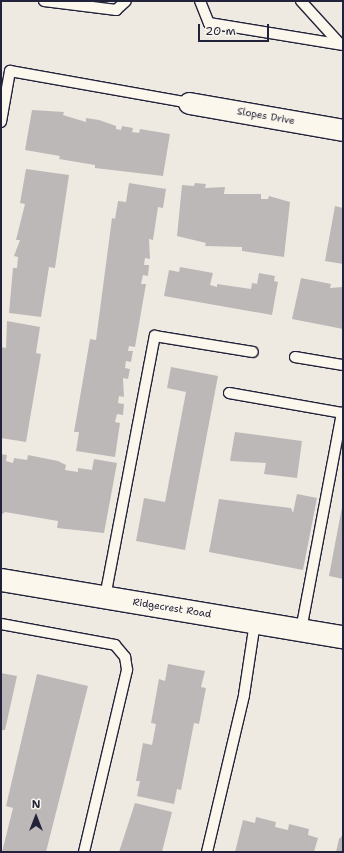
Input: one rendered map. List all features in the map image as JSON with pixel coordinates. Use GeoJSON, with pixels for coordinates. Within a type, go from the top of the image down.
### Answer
{"type":"FeatureCollection","features":[{"type":"Feature","properties":{"kind":"street","name":"Slopes Drive"},"geometry":{"type":"LineString","coordinates":[[189,102],[343,130]]}},
{"type":"Feature","properties":{"kind":"street","name":"Ridgecrest Road"},"geometry":{"type":"LineString","coordinates":[[1,580],[343,637]]}},
{"type":"Feature","properties":{"kind":"lane"},"geometry":{"type":"LineString","coordinates":[[44,1],[116,10],[126,1]]}},
{"type":"Feature","properties":{"kind":"lane"},"geometry":{"type":"LineString","coordinates":[[200,1],[209,24],[341,44]]}},
{"type":"Feature","properties":{"kind":"lane"},"geometry":{"type":"LineString","coordinates":[[301,1],[341,44]]}},
{"type":"Feature","properties":{"kind":"lane"},"geometry":{"type":"LineString","coordinates":[[1,122],[10,71],[189,102]]}},
{"type":"Feature","properties":{"kind":"lane"},"geometry":{"type":"LineString","coordinates":[[105,597],[155,336],[253,352]]}},
{"type":"Feature","properties":{"kind":"lane"},"geometry":{"type":"LineString","coordinates":[[295,357],[343,365]]}},
{"type":"Feature","properties":{"kind":"lane"},"geometry":{"type":"LineString","coordinates":[[229,393],[342,413],[301,630]]}},
{"type":"Feature","properties":{"kind":"lane"},"geometry":{"type":"LineString","coordinates":[[207,852],[244,695],[255,622]]}},
{"type":"Feature","properties":{"kind":"lane"},"geometry":{"type":"LineString","coordinates":[[1,624],[115,645],[125,656],[127,670],[84,852]]}},
{"type":"Feature","properties":{"kind":"building"},"geometry":{"type":"Polygon","coordinates":[[[32,110],[64,112],[63,115],[86,122],[86,118],[99,120],[116,126],[116,129],[121,130],[122,126],[133,128],[132,132],[139,133],[140,129],[170,134],[163,176],[95,168],[95,165],[59,159],[60,156],[25,150],[32,110]]]}},
{"type":"Feature","properties":{"kind":"building"},"geometry":{"type":"Polygon","coordinates":[[[26,169],[69,175],[55,268],[49,267],[41,317],[9,313],[13,268],[17,268],[18,257],[14,256],[20,240],[16,240],[25,204],[20,203],[26,169]]]}},
{"type":"Feature","properties":{"kind":"building"},"geometry":{"type":"Polygon","coordinates":[[[129,183],[166,189],[163,208],[158,207],[153,240],[149,239],[150,259],[145,258],[144,265],[149,265],[148,276],[143,275],[141,284],[146,284],[135,347],[129,346],[128,351],[133,351],[131,362],[126,361],[125,368],[130,369],[128,379],[123,378],[124,397],[119,396],[118,403],[124,404],[123,415],[117,414],[115,422],[120,423],[115,457],[76,451],[79,432],[74,432],[90,339],[96,340],[112,218],[115,219],[118,201],[126,202],[129,183]]]}},
{"type":"Feature","properties":{"kind":"building"},"geometry":{"type":"Polygon","coordinates":[[[195,183],[206,184],[205,188],[225,187],[224,194],[261,194],[261,199],[268,199],[269,196],[290,202],[284,257],[242,251],[242,247],[205,246],[206,243],[177,236],[182,185],[194,186],[195,183]]]}},
{"type":"Feature","properties":{"kind":"building"},"geometry":{"type":"Polygon","coordinates":[[[335,206],[343,208],[343,264],[325,261],[335,206]]]}},
{"type":"Feature","properties":{"kind":"building"},"geometry":{"type":"Polygon","coordinates":[[[180,267],[213,273],[210,285],[217,287],[217,284],[251,289],[252,283],[257,284],[259,273],[275,276],[274,281],[278,282],[272,315],[164,296],[169,270],[179,272],[180,267]]]}},
{"type":"Feature","properties":{"kind":"building"},"geometry":{"type":"Polygon","coordinates":[[[301,278],[331,284],[330,288],[343,287],[343,329],[292,319],[301,278]]]}},
{"type":"Feature","properties":{"kind":"building"},"geometry":{"type":"Polygon","coordinates":[[[7,321],[40,327],[36,353],[41,354],[26,442],[1,438],[1,347],[6,348],[7,321]]]}},
{"type":"Feature","properties":{"kind":"building"},"geometry":{"type":"Polygon","coordinates":[[[171,367],[218,376],[185,550],[136,541],[144,498],[165,502],[186,392],[167,388],[171,367]]]}},
{"type":"Feature","properties":{"kind":"building"},"geometry":{"type":"Polygon","coordinates":[[[235,432],[302,441],[297,478],[264,474],[266,463],[230,461],[235,432]]]}},
{"type":"Feature","properties":{"kind":"building"},"geometry":{"type":"Polygon","coordinates":[[[1,454],[7,455],[6,461],[13,463],[14,458],[27,460],[28,455],[58,461],[66,465],[65,470],[78,472],[78,468],[92,470],[94,459],[117,463],[104,533],[57,528],[58,521],[5,512],[1,515],[1,454]]]}},
{"type":"Feature","properties":{"kind":"building"},"geometry":{"type":"Polygon","coordinates":[[[297,494],[317,498],[303,570],[209,552],[219,499],[291,508],[293,513],[297,494]]]}},
{"type":"Feature","properties":{"kind":"building"},"geometry":{"type":"Polygon","coordinates":[[[343,507],[343,579],[329,576],[343,507]]]}},
{"type":"Feature","properties":{"kind":"building"},"geometry":{"type":"Polygon","coordinates":[[[168,664],[205,671],[201,687],[206,688],[199,724],[194,723],[181,790],[177,789],[174,804],[137,796],[140,781],[136,781],[143,743],[152,745],[156,724],[151,723],[159,679],[165,681],[168,664]]]}},
{"type":"Feature","properties":{"kind":"building"},"geometry":{"type":"Polygon","coordinates":[[[1,673],[17,676],[5,730],[1,730],[1,673]]]}},
{"type":"Feature","properties":{"kind":"building"},"geometry":{"type":"Polygon","coordinates":[[[37,674],[88,686],[46,852],[2,852],[13,808],[6,806],[37,674]]]}},
{"type":"Feature","properties":{"kind":"building"},"geometry":{"type":"Polygon","coordinates":[[[135,803],[172,812],[162,852],[119,852],[135,803]]]}},
{"type":"Feature","properties":{"kind":"building"},"geometry":{"type":"Polygon","coordinates":[[[256,817],[276,822],[275,827],[288,830],[289,824],[309,829],[308,835],[318,838],[314,852],[235,852],[243,820],[255,823],[256,817]]]}},
{"type":"Feature","properties":{"kind":"building"},"geometry":{"type":"Polygon","coordinates":[[[343,835],[343,852],[336,852],[339,839],[343,835]]]}}]}
